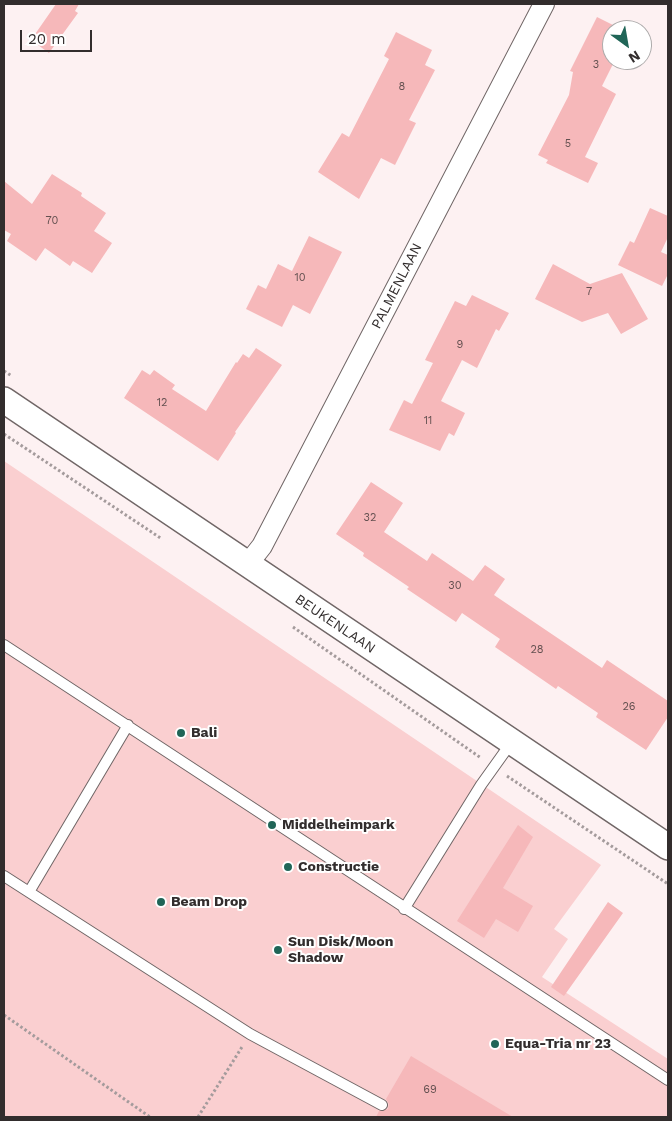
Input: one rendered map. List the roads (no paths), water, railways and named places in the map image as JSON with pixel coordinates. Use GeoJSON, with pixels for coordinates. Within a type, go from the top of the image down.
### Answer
{"type":"FeatureCollection","features":[{"type":"Feature","properties":{"kind":"street","name":"PALMENLAAN"},"geometry":{"type":"LineString","coordinates":[[247,565],[262,546],[544,4]]}},
{"type":"Feature","properties":{"kind":"street","name":"BEUKENLAAN"},"geometry":{"type":"LineString","coordinates":[[4,400],[668,847]]}},
{"type":"Feature","properties":{"kind":"lane"},"geometry":{"type":"LineString","coordinates":[[4,645],[128,725],[404,909],[668,1080]]}},
{"type":"Feature","properties":{"kind":"lane"},"geometry":{"type":"LineString","coordinates":[[29,892],[128,725]]}},
{"type":"Feature","properties":{"kind":"lane"},"geometry":{"type":"LineString","coordinates":[[404,909],[511,743]]}},
{"type":"Feature","properties":{"kind":"lane"},"geometry":{"type":"LineString","coordinates":[[4,876],[250,1034],[382,1105]]}},
{"type":"Feature","properties":{"kind":"place","name":"Bali"},"geometry":{"type":"Point","coordinates":[181,733]}},
{"type":"Feature","properties":{"kind":"place","name":"Middelheimpark"},"geometry":{"type":"Point","coordinates":[272,825]}},
{"type":"Feature","properties":{"kind":"place","name":"Constructie"},"geometry":{"type":"Point","coordinates":[288,867]}},
{"type":"Feature","properties":{"kind":"place","name":"Beam Drop"},"geometry":{"type":"Point","coordinates":[161,902]}},
{"type":"Feature","properties":{"kind":"place","name":"Sun Disk/Moon Shadow"},"geometry":{"type":"Point","coordinates":[278,950]}},
{"type":"Feature","properties":{"kind":"place","name":"Equa-Tria nr 23"},"geometry":{"type":"Point","coordinates":[495,1044]}}]}
